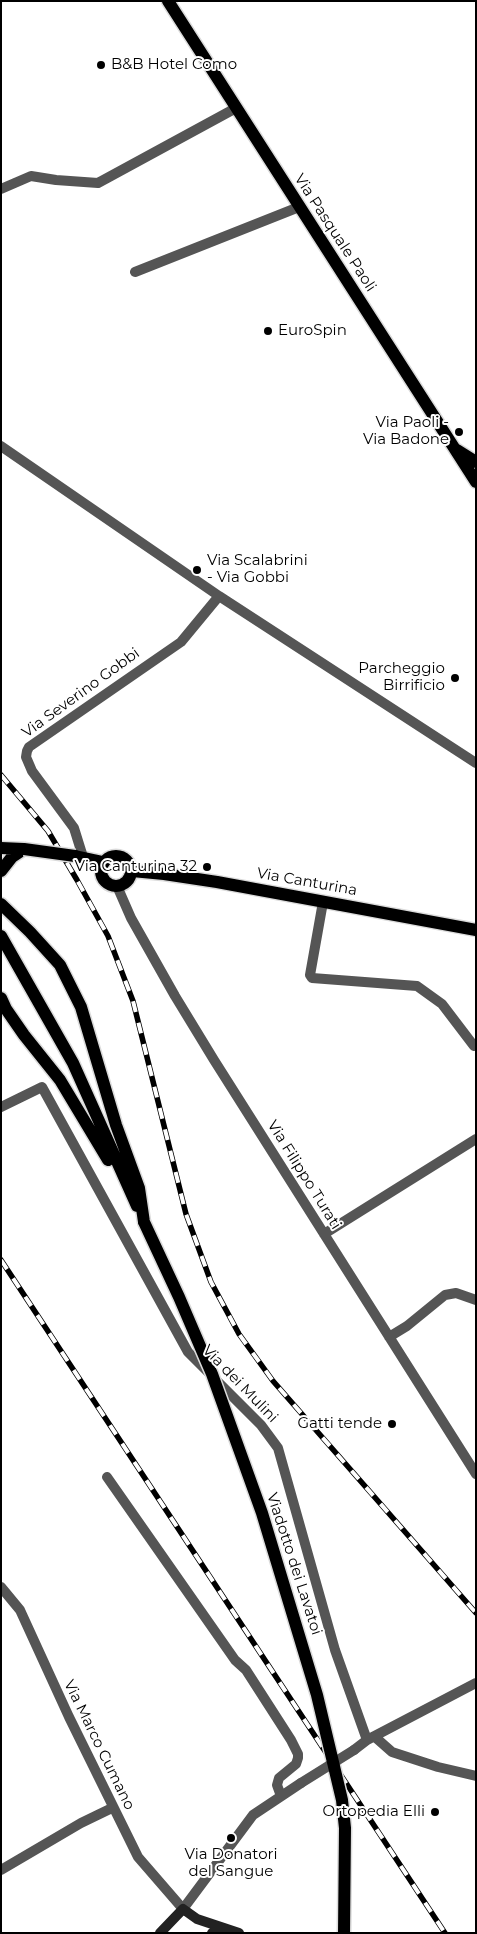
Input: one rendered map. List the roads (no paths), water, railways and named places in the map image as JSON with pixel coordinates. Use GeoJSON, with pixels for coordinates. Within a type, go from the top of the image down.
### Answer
{"type":"FeatureCollection","features":[{"type":"Feature","properties":{"kind":"main road","name":"Via Pasquale Paoli"},"geometry":{"type":"LineString","coordinates":[[168,1],[451,446],[476,482]]}},
{"type":"Feature","properties":{"kind":"main road"},"geometry":{"type":"LineString","coordinates":[[451,446],[476,462]]}},
{"type":"Feature","properties":{"kind":"main road"},"geometry":{"type":"LineString","coordinates":[[1,848],[79,856],[104,862]]}},
{"type":"Feature","properties":{"kind":"main road"},"geometry":{"type":"LineString","coordinates":[[1,871],[12,857],[24,849]]}},
{"type":"Feature","properties":{"kind":"main road"},"geometry":{"type":"LineString","coordinates":[[122,856],[129,861],[132,871],[128,881],[117,886],[109,884],[103,879],[101,870],[104,862],[110,857],[122,856]]}},
{"type":"Feature","properties":{"kind":"main road","name":"Via Canturina"},"geometry":{"type":"LineString","coordinates":[[132,871],[216,882],[476,930]]}},
{"type":"Feature","properties":{"kind":"main road"},"geometry":{"type":"LineString","coordinates":[[1,904],[30,932],[60,966],[81,1007],[116,1125],[139,1188],[144,1222]]}},
{"type":"Feature","properties":{"kind":"main road"},"geometry":{"type":"LineString","coordinates":[[1,936],[73,1063],[144,1222]]}},
{"type":"Feature","properties":{"kind":"main road"},"geometry":{"type":"LineString","coordinates":[[1,998],[6,1009],[24,1035],[60,1080],[144,1222]]}},
{"type":"Feature","properties":{"kind":"main road","name":"Viadotto dei Lavatoi"},"geometry":{"type":"LineString","coordinates":[[144,1222],[212,1374],[262,1513],[315,1687],[342,1800],[345,1828],[344,1933]]}},
{"type":"Feature","properties":{"kind":"street"},"geometry":{"type":"LineString","coordinates":[[1,189],[31,176],[98,183],[236,108]]}},
{"type":"Feature","properties":{"kind":"street"},"geometry":{"type":"LineString","coordinates":[[135,272],[299,207]]}},
{"type":"Feature","properties":{"kind":"street"},"geometry":{"type":"LineString","coordinates":[[1,446],[218,596],[476,763]]}},
{"type":"Feature","properties":{"kind":"street","name":"Via Severino Gobbi"},"geometry":{"type":"LineString","coordinates":[[79,856],[79,840],[67,819],[28,764],[27,751],[29,747],[181,642],[218,596]]}},
{"type":"Feature","properties":{"kind":"street","name":"Via Filippo Turati"},"geometry":{"type":"LineString","coordinates":[[117,886],[131,918],[174,996],[476,1474]]}},
{"type":"Feature","properties":{"kind":"street"},"geometry":{"type":"LineString","coordinates":[[323,902],[310,975],[312,978],[417,986],[442,1004],[474,1046]]}},
{"type":"Feature","properties":{"kind":"street","name":"Via dei Mulini"},"geometry":{"type":"LineString","coordinates":[[1,1107],[42,1087],[188,1352],[262,1425],[278,1448],[335,1650],[371,1738]]}},
{"type":"Feature","properties":{"kind":"street"},"geometry":{"type":"LineString","coordinates":[[324,1234],[476,1139]]}},
{"type":"Feature","properties":{"kind":"street"},"geometry":{"type":"LineString","coordinates":[[389,1337],[407,1326],[446,1295],[456,1293],[476,1300]]}},
{"type":"Feature","properties":{"kind":"street"},"geometry":{"type":"LineString","coordinates":[[107,1477],[235,1660],[246,1670],[291,1740],[298,1758],[296,1764],[279,1778],[277,1785],[281,1796]]}},
{"type":"Feature","properties":{"kind":"street","name":"Via Marco Cumano"},"geometry":{"type":"LineString","coordinates":[[1,1587],[20,1610],[112,1808],[138,1857],[183,1909]]}},
{"type":"Feature","properties":{"kind":"street"},"geometry":{"type":"LineString","coordinates":[[160,1933],[183,1909],[253,1815],[371,1738],[476,1683]]}},
{"type":"Feature","properties":{"kind":"street"},"geometry":{"type":"LineString","coordinates":[[371,1738],[392,1752],[438,1767],[476,1776]]}},
{"type":"Feature","properties":{"kind":"street"},"geometry":{"type":"LineString","coordinates":[[1,1870],[82,1823],[112,1808]]}},
{"type":"Feature","properties":{"kind":"street"},"geometry":{"type":"LineString","coordinates":[[183,1909],[198,1919],[238,1932]]}},
{"type":"Feature","properties":{"kind":"street"},"geometry":{"type":"LineString","coordinates":[[212,1933],[238,1932]]}},
{"type":"Feature","properties":{"kind":"railway"},"geometry":{"type":"LineString","coordinates":[[1,775],[48,831],[108,936],[133,1001],[186,1214],[211,1282],[239,1334],[273,1381],[476,1613]]}},
{"type":"Feature","properties":{"kind":"railway"},"geometry":{"type":"LineString","coordinates":[[1,1260],[445,1933]]}},
{"type":"Feature","properties":{"kind":"place","name":"B&B Hotel Como"},"geometry":{"type":"Point","coordinates":[101,65]}},
{"type":"Feature","properties":{"kind":"place","name":"EuroSpin"},"geometry":{"type":"Point","coordinates":[268,331]}},
{"type":"Feature","properties":{"kind":"place","name":"Via Paoli - Via Badone"},"geometry":{"type":"Point","coordinates":[459,432]}},
{"type":"Feature","properties":{"kind":"place","name":"Via Scalabrini - Via Gobbi"},"geometry":{"type":"Point","coordinates":[197,570]}},
{"type":"Feature","properties":{"kind":"place","name":"Parcheggio Birrificio"},"geometry":{"type":"Point","coordinates":[455,678]}},
{"type":"Feature","properties":{"kind":"place","name":"Via Canturina 32"},"geometry":{"type":"Point","coordinates":[207,867]}},
{"type":"Feature","properties":{"kind":"place","name":"Gatti tende"},"geometry":{"type":"Point","coordinates":[392,1424]}},
{"type":"Feature","properties":{"kind":"place","name":"Ortopedia Elli"},"geometry":{"type":"Point","coordinates":[435,1812]}},
{"type":"Feature","properties":{"kind":"place","name":"Via Donatori del Sangue"},"geometry":{"type":"Point","coordinates":[231,1838]}}]}
